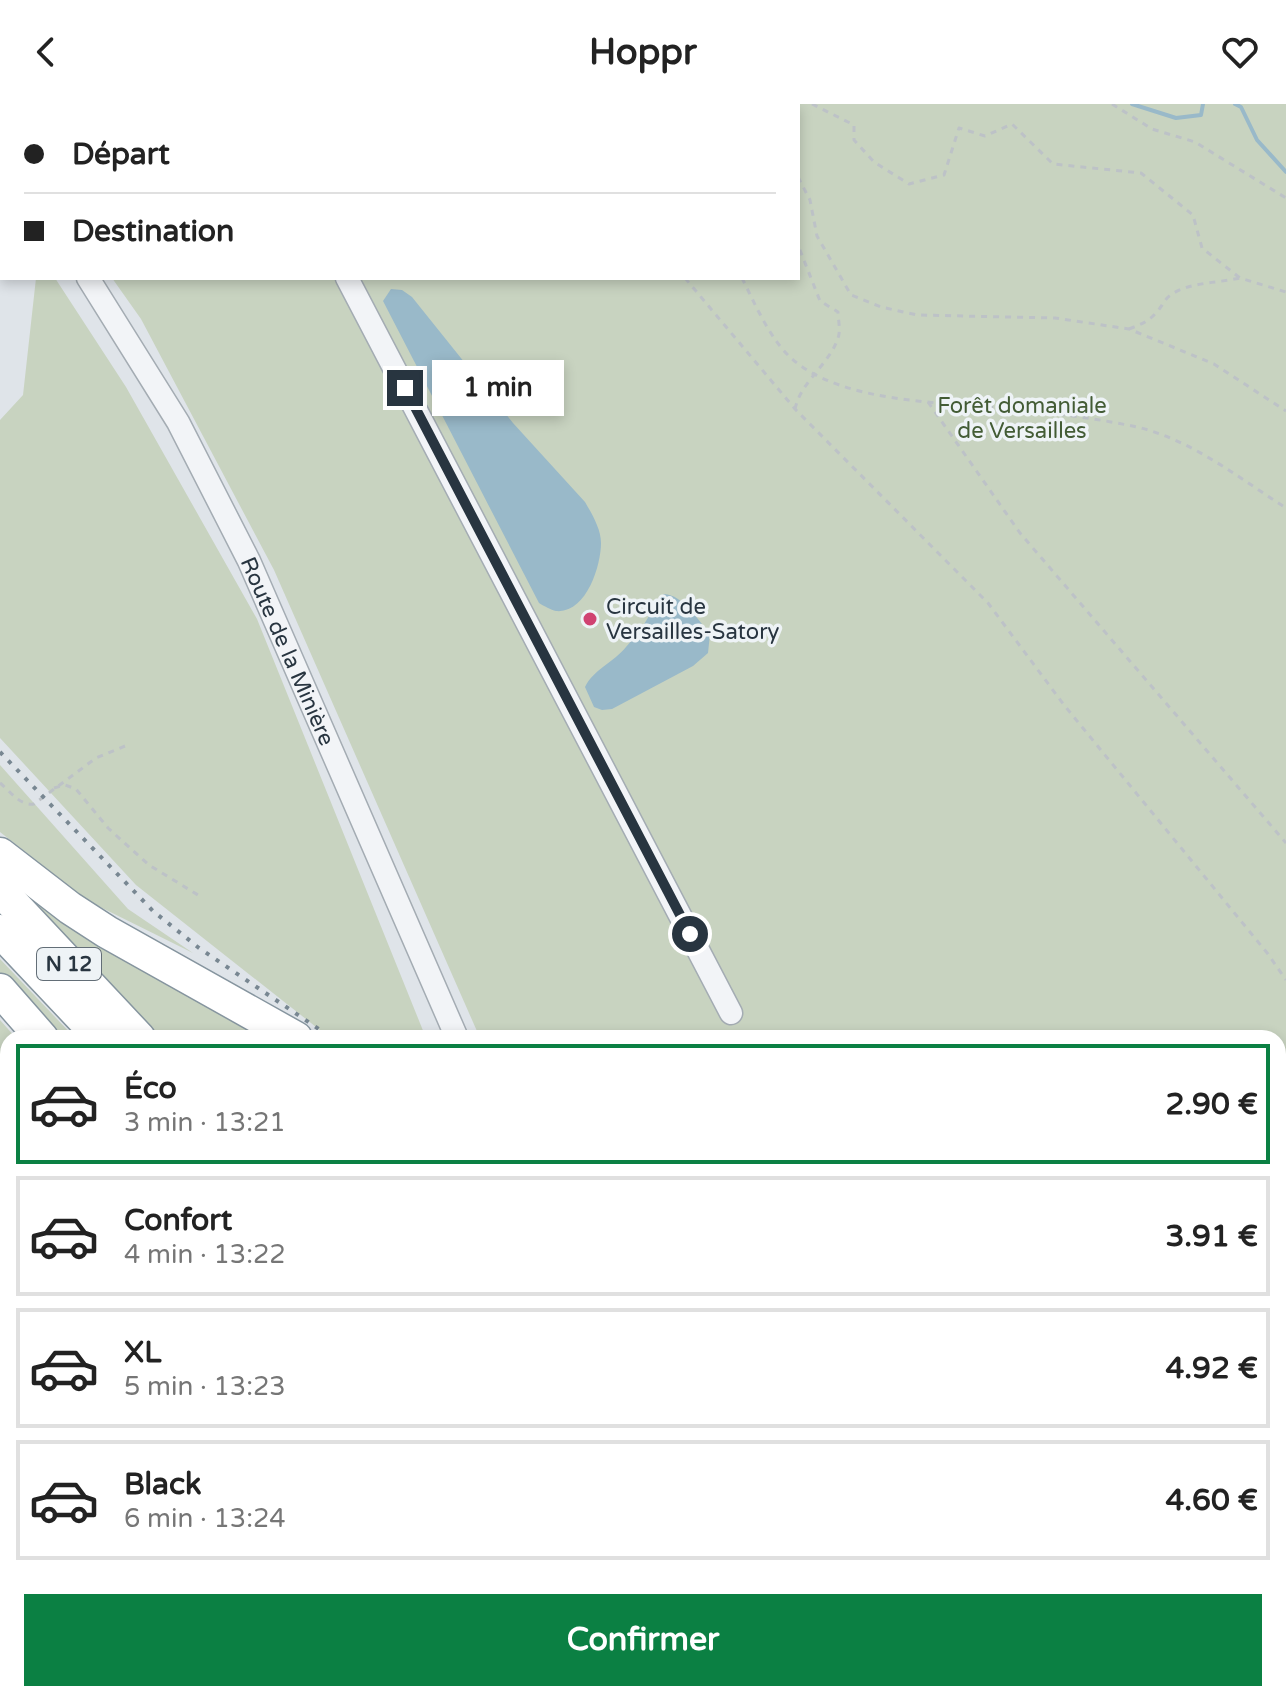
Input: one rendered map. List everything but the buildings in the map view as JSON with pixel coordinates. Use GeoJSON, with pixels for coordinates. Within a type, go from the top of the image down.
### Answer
{"type":"FeatureCollection","features":[{"type":"Feature","properties":{"kind":"highway"},"geometry":{"type":"LineString","coordinates":[[0,854],[70,908],[107,932],[282,1030]]}},
{"type":"Feature","properties":{"kind":"highway","name":"N 12"},"geometry":{"type":"LineString","coordinates":[[0,890],[131,1030]]}},
{"type":"Feature","properties":{"kind":"highway","name":"N 12"},"geometry":{"type":"LineString","coordinates":[[0,931],[93,1030]]}},
{"type":"Feature","properties":{"kind":"highway"},"geometry":{"type":"LineString","coordinates":[[0,990],[35,1030]]}},
{"type":"Feature","properties":{"kind":"street","name":"Route de la Minière"},"geometry":{"type":"LineString","coordinates":[[89,280],[178,422],[249,561],[454,1030]]}},
{"type":"Feature","properties":{"kind":"street"},"geometry":{"type":"LineString","coordinates":[[348,280],[731,1013]]}},
{"type":"Feature","properties":{"kind":"path"},"geometry":{"type":"LineString","coordinates":[[812,104],[854,125],[854,140],[874,162],[909,184],[944,175],[959,128],[985,136],[1012,124],[1053,164],[1141,173],[1193,215],[1202,248],[1240,278],[1286,292]]}},
{"type":"Feature","properties":{"kind":"path"},"geometry":{"type":"LineString","coordinates":[[1112,104],[1152,129],[1195,142],[1286,198]]}},
{"type":"Feature","properties":{"kind":"path"},"geometry":{"type":"LineString","coordinates":[[800,181],[810,200],[817,236],[851,295],[881,307],[917,315],[1055,318],[1129,329],[1214,364],[1286,411]]}},
{"type":"Feature","properties":{"kind":"path"},"geometry":{"type":"LineString","coordinates":[[795,409],[798,393],[816,375],[840,336],[838,312],[820,301],[800,250]]}},
{"type":"Feature","properties":{"kind":"path"},"geometry":{"type":"LineString","coordinates":[[1129,329],[1145,323],[1176,292],[1196,284],[1240,278]]}},
{"type":"Feature","properties":{"kind":"path"},"geometry":{"type":"LineString","coordinates":[[687,280],[795,409],[988,603],[1064,705],[1286,980]]}},
{"type":"Feature","properties":{"kind":"path"},"geometry":{"type":"LineString","coordinates":[[743,280],[760,315],[788,356],[816,375],[855,391],[1137,427],[1174,439],[1286,508]]}},
{"type":"Feature","properties":{"kind":"path"},"geometry":{"type":"LineString","coordinates":[[928,402],[1020,533],[1286,843]]}},
{"type":"Feature","properties":{"kind":"path"},"geometry":{"type":"LineString","coordinates":[[0,783],[26,805],[34,804],[96,758],[125,746]]}},
{"type":"Feature","properties":{"kind":"path"},"geometry":{"type":"LineString","coordinates":[[54,788],[65,785],[76,789],[108,828],[149,865],[198,895]]}},
{"type":"Feature","properties":{"kind":"green space","name":"Forêt domaniale de Versailles"},"geometry":{"type":"Polygon","coordinates":[[[800,104],[1286,104],[1286,1030],[476,1030],[274,570],[141,319],[113,280],[800,280],[800,104]]]}},
{"type":"Feature","properties":{"kind":"green space"},"geometry":{"type":"Polygon","coordinates":[[[36,280],[56,280],[126,387],[257,619],[423,1030],[320,1030],[136,885],[0,738],[0,420],[23,395],[36,280]]]}},
{"type":"Feature","properties":{"kind":"green space"},"geometry":{"type":"Polygon","coordinates":[[[0,765],[128,909],[193,953],[88,901],[0,832],[0,765]]]}},
{"type":"Feature","properties":{"kind":"green space"},"geometry":{"type":"Polygon","coordinates":[[[40,901],[264,1030],[154,1030],[37,905],[40,901]]]}},
{"type":"Feature","properties":{"kind":"green space"},"geometry":{"type":"Polygon","coordinates":[[[0,959],[67,1030],[46,1030],[0,975],[0,959]]]}},
{"type":"Feature","properties":{"kind":"green space"},"geometry":{"type":"Polygon","coordinates":[[[0,1020],[9,1030],[0,1030],[0,1020]]]}},
{"type":"Feature","properties":{"kind":"water"},"geometry":{"type":"Polygon","coordinates":[[[391,289],[402,290],[412,297],[513,423],[585,502],[596,522],[601,543],[595,575],[576,605],[556,611],[539,603],[383,301],[391,289]]]}},
{"type":"Feature","properties":{"kind":"water"},"geometry":{"type":"Polygon","coordinates":[[[664,594],[684,603],[710,634],[708,653],[693,666],[612,709],[594,707],[585,687],[631,641],[664,594]]]}},
{"type":"Feature","properties":{"kind":"waterway"},"geometry":{"type":"LineString","coordinates":[[1132,104],[1176,118],[1201,115],[1203,104]]}},
{"type":"Feature","properties":{"kind":"waterway"},"geometry":{"type":"LineString","coordinates":[[1235,104],[1241,107],[1257,140],[1286,172]]}},
{"type":"Feature","properties":{"kind":"railway"},"geometry":{"type":"LineString","coordinates":[[0,752],[153,911],[199,948],[320,1030]]}},
{"type":"Feature","properties":{"kind":"place","name":"Circuit de Versailles-Satory"},"geometry":{"type":"Point","coordinates":[590,619]}},
{"type":"Feature","properties":{"kind":"route"},"geometry":{"type":"LineString","coordinates":[[405,388],[690,934]]}}]}
